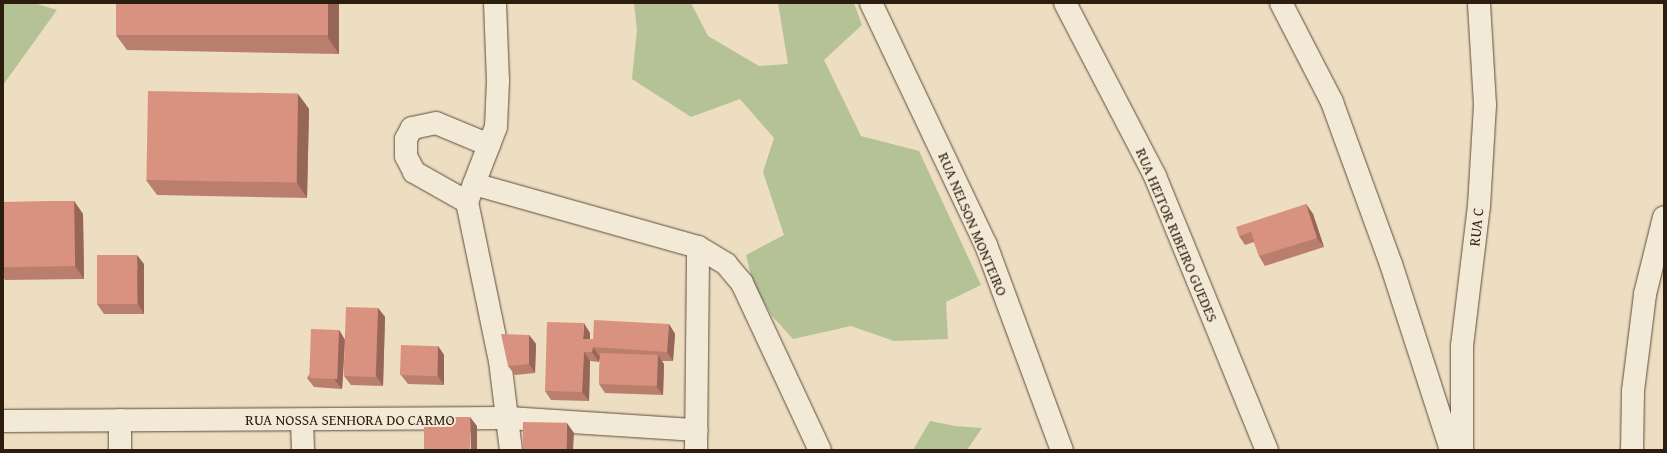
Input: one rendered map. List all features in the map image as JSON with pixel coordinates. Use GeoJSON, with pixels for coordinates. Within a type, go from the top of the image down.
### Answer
{"type":"FeatureCollection","features":[{"type":"Feature","properties":{"kind":"street"},"geometry":{"type":"LineString","coordinates":[[495,3],[498,81],[496,127],[470,193],[500,361],[509,418],[511,450]]}},
{"type":"Feature","properties":{"kind":"street","name":"RUA NELSON MONTEIRO"},"geometry":{"type":"LineString","coordinates":[[871,3],[986,245],[1062,450]]}},
{"type":"Feature","properties":{"kind":"street","name":"RUA HEITOR RIBEIRO GUEDES"},"geometry":{"type":"LineString","coordinates":[[1065,3],[1155,176],[1267,450]]}},
{"type":"Feature","properties":{"kind":"street"},"geometry":{"type":"LineString","coordinates":[[1281,3],[1332,102],[1391,264],[1450,450]]}},
{"type":"Feature","properties":{"kind":"street","name":"RUA C"},"geometry":{"type":"LineString","coordinates":[[1462,450],[1462,346],[1479,206],[1485,105],[1479,3]]}},
{"type":"Feature","properties":{"kind":"street"},"geometry":{"type":"LineString","coordinates":[[490,145],[436,123],[412,128],[406,139],[406,156],[414,172],[470,193],[698,247],[726,264],[742,283],[820,450]]}},
{"type":"Feature","properties":{"kind":"street"},"geometry":{"type":"LineString","coordinates":[[1632,450],[1633,391],[1645,294],[1664,217]]}},
{"type":"Feature","properties":{"kind":"street"},"geometry":{"type":"LineString","coordinates":[[696,440],[698,247]]}},
{"type":"Feature","properties":{"kind":"street","name":"RUA NOSSA SENHORA DO CARMO"},"geometry":{"type":"LineString","coordinates":[[3,422],[120,420],[302,421],[509,418],[696,440]]}},
{"type":"Feature","properties":{"kind":"street"},"geometry":{"type":"LineString","coordinates":[[120,420],[120,450]]}},
{"type":"Feature","properties":{"kind":"street"},"geometry":{"type":"LineString","coordinates":[[302,421],[303,450]]}},
{"type":"Feature","properties":{"kind":"green space"},"geometry":{"type":"Polygon","coordinates":[[[3,3],[34,3],[57,10],[3,85],[3,3]]]}},
{"type":"Feature","properties":{"kind":"green space"},"geometry":{"type":"Polygon","coordinates":[[[634,3],[691,3],[708,36],[759,66],[788,64],[778,3],[854,3],[862,25],[824,60],[861,136],[919,151],[981,285],[946,302],[948,339],[894,341],[851,326],[793,339],[772,316],[753,284],[746,255],[784,235],[763,172],[774,138],[740,99],[691,117],[632,79],[637,30],[634,3]]]}},
{"type":"Feature","properties":{"kind":"green space"},"geometry":{"type":"Polygon","coordinates":[[[930,421],[955,426],[982,428],[967,450],[913,450],[930,421]]]}},
{"type":"Feature","properties":{"kind":"building"},"geometry":{"type":"Polygon","coordinates":[[[116,3],[328,3],[328,35],[116,35],[116,3]]]}},
{"type":"Feature","properties":{"kind":"building"},"geometry":{"type":"Polygon","coordinates":[[[148,91],[298,94],[296,183],[146,180],[148,91]]]}},
{"type":"Feature","properties":{"kind":"building"},"geometry":{"type":"Polygon","coordinates":[[[74,201],[75,266],[4,267],[3,202],[74,201]]]}},
{"type":"Feature","properties":{"kind":"building"},"geometry":{"type":"Polygon","coordinates":[[[1306,204],[1317,238],[1259,256],[1251,232],[1239,236],[1236,227],[1306,204]]]}},
{"type":"Feature","properties":{"kind":"building"},"geometry":{"type":"Polygon","coordinates":[[[97,255],[137,255],[137,304],[97,304],[97,255]]]}},
{"type":"Feature","properties":{"kind":"building"},"geometry":{"type":"Polygon","coordinates":[[[346,307],[378,308],[376,377],[344,376],[346,307]]]}},
{"type":"Feature","properties":{"kind":"building"},"geometry":{"type":"Polygon","coordinates":[[[594,320],[669,324],[667,352],[593,347],[592,352],[584,352],[582,392],[545,391],[547,322],[584,323],[583,339],[593,339],[594,320]]]}},
{"type":"Feature","properties":{"kind":"building"},"geometry":{"type":"Polygon","coordinates":[[[311,329],[339,330],[337,379],[309,378],[311,329]]]}},
{"type":"Feature","properties":{"kind":"building"},"geometry":{"type":"Polygon","coordinates":[[[501,334],[529,335],[529,364],[508,366],[501,334]]]}},
{"type":"Feature","properties":{"kind":"building"},"geometry":{"type":"Polygon","coordinates":[[[401,345],[438,346],[437,376],[400,375],[401,345]]]}},
{"type":"Feature","properties":{"kind":"building"},"geometry":{"type":"Polygon","coordinates":[[[600,353],[658,355],[657,386],[599,384],[600,353]]]}},
{"type":"Feature","properties":{"kind":"building"},"geometry":{"type":"Polygon","coordinates":[[[424,417],[470,417],[470,450],[424,450],[424,417]]]}},
{"type":"Feature","properties":{"kind":"building"},"geometry":{"type":"Polygon","coordinates":[[[523,422],[567,423],[567,450],[523,450],[523,422]]]}}]}
